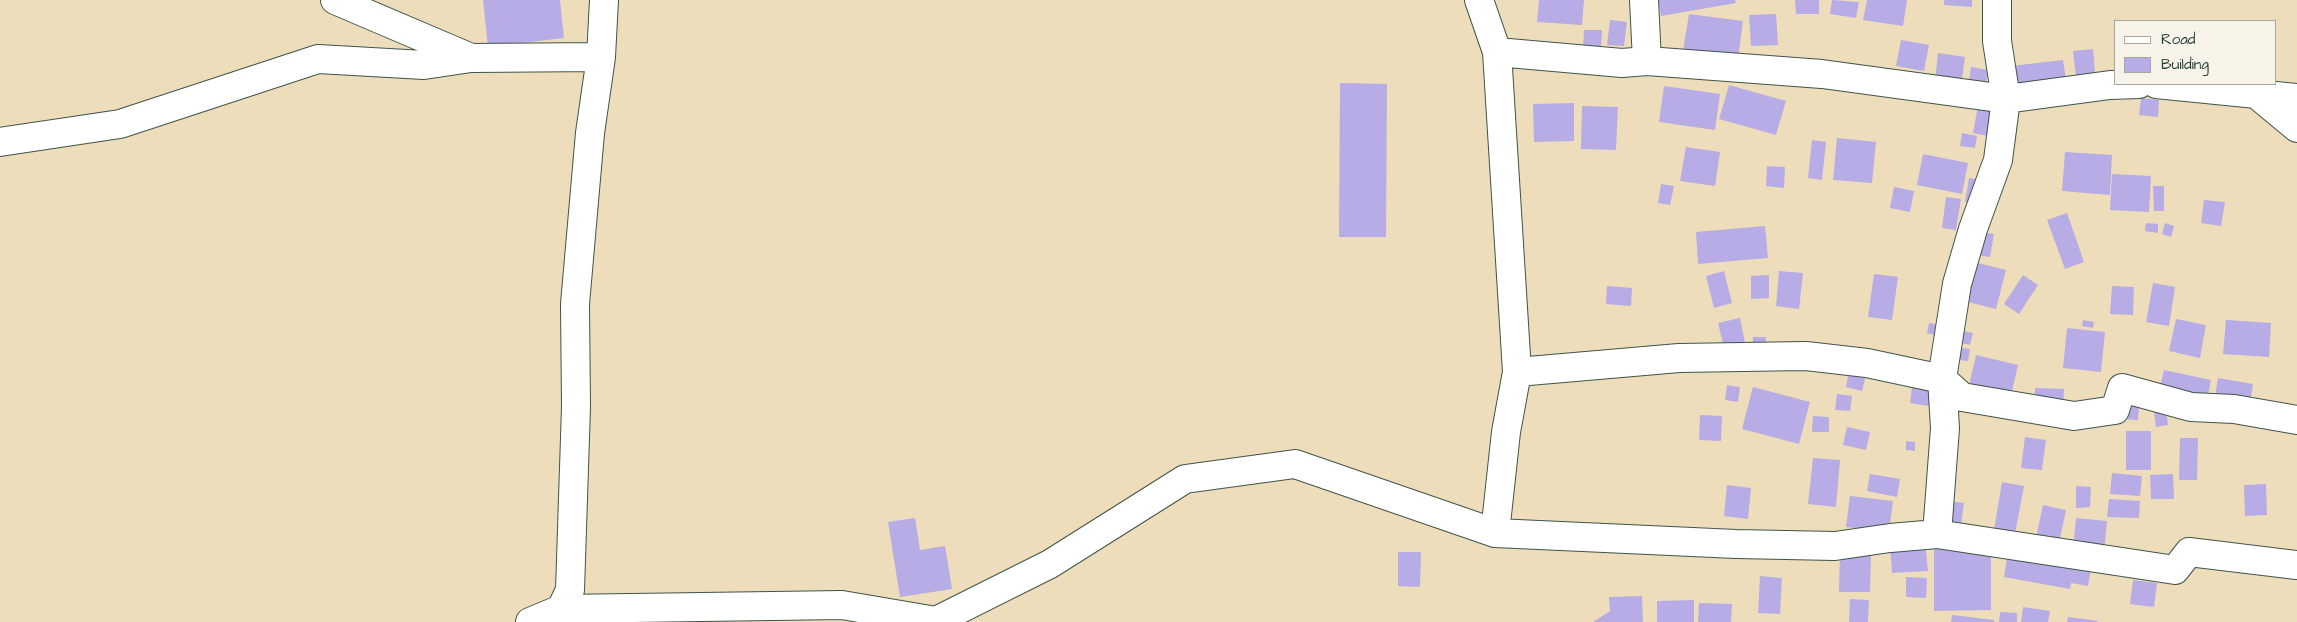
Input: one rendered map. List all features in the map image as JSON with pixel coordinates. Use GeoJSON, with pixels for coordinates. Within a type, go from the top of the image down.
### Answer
{"type":"FeatureCollection","features":[{"type":"Feature","properties":{"kind":"street"},"geometry":{"type":"LineString","coordinates":[[335,0],[471,58]]}},
{"type":"Feature","properties":{"kind":"street"},"geometry":{"type":"LineString","coordinates":[[560,616],[570,590],[576,407],[575,304],[590,133],[601,57],[604,0]]}},
{"type":"Feature","properties":{"kind":"street"},"geometry":{"type":"LineString","coordinates":[[1479,0],[1498,52],[1517,372],[1506,432],[1496,533]]}},
{"type":"Feature","properties":{"kind":"street"},"geometry":{"type":"LineString","coordinates":[[1644,0],[1647,61]]}},
{"type":"Feature","properties":{"kind":"street"},"geometry":{"type":"LineString","coordinates":[[1937,534],[1944,428],[1942,379],[1957,284],[1973,229],[1998,160],[2006,99],[1997,41],[1996,0]]}},
{"type":"Feature","properties":{"kind":"street"},"geometry":{"type":"LineString","coordinates":[[1498,52],[1622,63],[1647,61],[1822,74],[2006,99],[2114,84]]}},
{"type":"Feature","properties":{"kind":"street"},"geometry":{"type":"LineString","coordinates":[[0,142],[120,124],[318,59],[424,66],[471,58],[601,57]]}},
{"type":"Feature","properties":{"kind":"street"},"geometry":{"type":"LineString","coordinates":[[2166,85],[2297,98]]}},
{"type":"Feature","properties":{"kind":"street"},"geometry":{"type":"LineString","coordinates":[[2256,94],[2297,128]]}},
{"type":"Feature","properties":{"kind":"street"},"geometry":{"type":"LineString","coordinates":[[1517,372],[1679,358],[1806,356],[1867,363],[1942,379],[1962,397],[2074,416],[2115,410],[2122,388],[2190,407],[2234,409],[2297,420]]}},
{"type":"Feature","properties":{"kind":"street"},"geometry":{"type":"LineString","coordinates":[[530,622],[560,616],[842,605],[936,620],[1050,564],[1185,479],[1295,464],[1496,533],[1736,544],[1835,546],[1937,534],[2175,570],[2189,552],[2297,565]]}},
{"type":"Feature","properties":{"kind":"building"},"geometry":{"type":"Polygon","coordinates":[[[483,0],[560,0],[564,38],[488,47],[483,0]]]}},
{"type":"Feature","properties":{"kind":"building"},"geometry":{"type":"Polygon","coordinates":[[[1539,0],[1584,0],[1582,25],[1537,22],[1539,0]]]}},
{"type":"Feature","properties":{"kind":"building"},"geometry":{"type":"Polygon","coordinates":[[[1658,0],[1735,0],[1736,3],[1661,16],[1658,0]]]}},
{"type":"Feature","properties":{"kind":"building"},"geometry":{"type":"Polygon","coordinates":[[[1795,0],[1819,0],[1819,14],[1796,14],[1795,0]]]}},
{"type":"Feature","properties":{"kind":"building"},"geometry":{"type":"Polygon","coordinates":[[[1832,0],[1859,2],[1856,18],[1830,14],[1832,0]]]}},
{"type":"Feature","properties":{"kind":"building"},"geometry":{"type":"Polygon","coordinates":[[[1867,0],[1907,0],[1903,26],[1863,20],[1867,0]]]}},
{"type":"Feature","properties":{"kind":"building"},"geometry":{"type":"Polygon","coordinates":[[[1944,0],[1972,0],[1972,7],[1944,5],[1944,0]]]}},
{"type":"Feature","properties":{"kind":"building"},"geometry":{"type":"Polygon","coordinates":[[[1689,14],[1743,21],[1738,58],[1683,51],[1689,14]]]}},
{"type":"Feature","properties":{"kind":"building"},"geometry":{"type":"Polygon","coordinates":[[[1776,14],[1778,45],[1751,46],[1749,15],[1776,14]]]}},
{"type":"Feature","properties":{"kind":"building"},"geometry":{"type":"Polygon","coordinates":[[[1610,20],[1627,22],[1624,46],[1607,45],[1610,20]]]}},
{"type":"Feature","properties":{"kind":"building"},"geometry":{"type":"Polygon","coordinates":[[[1584,30],[1602,30],[1601,52],[1583,51],[1584,30]]]}},
{"type":"Feature","properties":{"kind":"building"},"geometry":{"type":"Polygon","coordinates":[[[1901,40],[1929,45],[1924,71],[1896,66],[1901,40]]]}},
{"type":"Feature","properties":{"kind":"building"},"geometry":{"type":"Polygon","coordinates":[[[2093,49],[2095,74],[2076,76],[2073,51],[2093,49]]]}},
{"type":"Feature","properties":{"kind":"building"},"geometry":{"type":"Polygon","coordinates":[[[1938,53],[1965,57],[1961,86],[1935,82],[1938,53]]]}},
{"type":"Feature","properties":{"kind":"building"},"geometry":{"type":"Polygon","coordinates":[[[2063,60],[2066,79],[2014,86],[2011,66],[2063,60]]]}},
{"type":"Feature","properties":{"kind":"building"},"geometry":{"type":"Polygon","coordinates":[[[1971,67],[1988,70],[1985,89],[1968,87],[1971,67]]]}},
{"type":"Feature","properties":{"kind":"building"},"geometry":{"type":"Polygon","coordinates":[[[1340,83],[1387,84],[1386,237],[1339,237],[1340,83]]]}},
{"type":"Feature","properties":{"kind":"building"},"geometry":{"type":"Polygon","coordinates":[[[1729,85],[1786,101],[1776,135],[1719,119],[1729,85]]]}},
{"type":"Feature","properties":{"kind":"building"},"geometry":{"type":"Polygon","coordinates":[[[1664,86],[1720,94],[1715,130],[1659,122],[1664,86]]]}},
{"type":"Feature","properties":{"kind":"building"},"geometry":{"type":"Polygon","coordinates":[[[2141,98],[2159,100],[2158,117],[2139,115],[2141,98]]]}},
{"type":"Feature","properties":{"kind":"building"},"geometry":{"type":"Polygon","coordinates":[[[1574,103],[1574,141],[1534,142],[1533,104],[1574,103]]]}},
{"type":"Feature","properties":{"kind":"building"},"geometry":{"type":"Polygon","coordinates":[[[1582,106],[1618,107],[1616,150],[1581,149],[1582,106]]]}},
{"type":"Feature","properties":{"kind":"building"},"geometry":{"type":"Polygon","coordinates":[[[1978,106],[1998,109],[1993,137],[1973,133],[1978,106]]]}},
{"type":"Feature","properties":{"kind":"building"},"geometry":{"type":"Polygon","coordinates":[[[1962,133],[1977,136],[1975,148],[1960,146],[1962,133]]]}},
{"type":"Feature","properties":{"kind":"building"},"geometry":{"type":"Polygon","coordinates":[[[1837,138],[1876,142],[1872,183],[1833,180],[1837,138]]]}},
{"type":"Feature","properties":{"kind":"building"},"geometry":{"type":"Polygon","coordinates":[[[1812,140],[1826,142],[1822,180],[1808,178],[1812,140]]]}},
{"type":"Feature","properties":{"kind":"building"},"geometry":{"type":"Polygon","coordinates":[[[1686,147],[1720,152],[1715,186],[1680,181],[1686,147]]]}},
{"type":"Feature","properties":{"kind":"building"},"geometry":{"type":"Polygon","coordinates":[[[2065,152],[2112,155],[2110,195],[2062,191],[2065,152]]]}},
{"type":"Feature","properties":{"kind":"building"},"geometry":{"type":"Polygon","coordinates":[[[1923,154],[1968,163],[1962,194],[1917,185],[1923,154]]]}},
{"type":"Feature","properties":{"kind":"building"},"geometry":{"type":"Polygon","coordinates":[[[1767,166],[1785,167],[1784,188],[1766,186],[1767,166]]]}},
{"type":"Feature","properties":{"kind":"building"},"geometry":{"type":"Polygon","coordinates":[[[2112,174],[2151,176],[2149,212],[2110,210],[2112,174]]]}},
{"type":"Feature","properties":{"kind":"building"},"geometry":{"type":"Polygon","coordinates":[[[1969,178],[1982,180],[1978,204],[1965,202],[1969,178]]]}},
{"type":"Feature","properties":{"kind":"building"},"geometry":{"type":"Polygon","coordinates":[[[1661,184],[1674,186],[1670,205],[1658,203],[1661,184]]]}},
{"type":"Feature","properties":{"kind":"building"},"geometry":{"type":"Polygon","coordinates":[[[2153,186],[2164,186],[2164,211],[2154,211],[2153,186]]]}},
{"type":"Feature","properties":{"kind":"building"},"geometry":{"type":"Polygon","coordinates":[[[1894,187],[1914,191],[1910,212],[1890,208],[1894,187]]]}},
{"type":"Feature","properties":{"kind":"building"},"geometry":{"type":"Polygon","coordinates":[[[1946,197],[1961,199],[1956,230],[1942,228],[1946,197]]]}},
{"type":"Feature","properties":{"kind":"building"},"geometry":{"type":"Polygon","coordinates":[[[2204,200],[2225,202],[2221,226],[2201,223],[2204,200]]]}},
{"type":"Feature","properties":{"kind":"building"},"geometry":{"type":"Polygon","coordinates":[[[2067,213],[2084,262],[2065,269],[2047,220],[2067,213]]]}},
{"type":"Feature","properties":{"kind":"building"},"geometry":{"type":"Polygon","coordinates":[[[2146,223],[2158,224],[2158,233],[2145,231],[2146,223]]]}},
{"type":"Feature","properties":{"kind":"building"},"geometry":{"type":"Polygon","coordinates":[[[2165,223],[2174,226],[2171,237],[2162,234],[2165,223]]]}},
{"type":"Feature","properties":{"kind":"building"},"geometry":{"type":"Polygon","coordinates":[[[1765,226],[1768,258],[1698,264],[1696,232],[1765,226]]]}},
{"type":"Feature","properties":{"kind":"building"},"geometry":{"type":"Polygon","coordinates":[[[1979,232],[1994,234],[1990,257],[1975,255],[1979,232]]]}},
{"type":"Feature","properties":{"kind":"building"},"geometry":{"type":"Polygon","coordinates":[[[1974,262],[2006,270],[1996,309],[1964,301],[1974,262]]]}},
{"type":"Feature","properties":{"kind":"building"},"geometry":{"type":"Polygon","coordinates":[[[1724,271],[1732,303],[1714,308],[1706,276],[1724,271]]]}},
{"type":"Feature","properties":{"kind":"building"},"geometry":{"type":"Polygon","coordinates":[[[1779,271],[1803,273],[1799,309],[1776,306],[1779,271]]]}},
{"type":"Feature","properties":{"kind":"building"},"geometry":{"type":"Polygon","coordinates":[[[1874,274],[1898,277],[1892,320],[1868,317],[1874,274]]]}},
{"type":"Feature","properties":{"kind":"building"},"geometry":{"type":"Polygon","coordinates":[[[1769,275],[1769,298],[1751,299],[1751,276],[1769,275]]]}},
{"type":"Feature","properties":{"kind":"building"},"geometry":{"type":"Polygon","coordinates":[[[2023,275],[2038,285],[2019,314],[2004,304],[2023,275]]]}},
{"type":"Feature","properties":{"kind":"building"},"geometry":{"type":"Polygon","coordinates":[[[2153,283],[2175,287],[2169,326],[2146,322],[2153,283]]]}},
{"type":"Feature","properties":{"kind":"building"},"geometry":{"type":"Polygon","coordinates":[[[1607,286],[1632,288],[1631,306],[1606,304],[1607,286]]]}},
{"type":"Feature","properties":{"kind":"building"},"geometry":{"type":"Polygon","coordinates":[[[2112,286],[2134,287],[2133,315],[2110,314],[2112,286]]]}},
{"type":"Feature","properties":{"kind":"building"},"geometry":{"type":"Polygon","coordinates":[[[1740,318],[1745,343],[1724,348],[1718,323],[1740,318]]]}},
{"type":"Feature","properties":{"kind":"building"},"geometry":{"type":"Polygon","coordinates":[[[2176,319],[2206,325],[2200,358],[2169,351],[2176,319]]]}},
{"type":"Feature","properties":{"kind":"building"},"geometry":{"type":"Polygon","coordinates":[[[2083,320],[2094,322],[2093,328],[2082,326],[2083,320]]]}},
{"type":"Feature","properties":{"kind":"building"},"geometry":{"type":"Polygon","coordinates":[[[2226,320],[2271,323],[2269,357],[2223,354],[2226,320]]]}},
{"type":"Feature","properties":{"kind":"building"},"geometry":{"type":"Polygon","coordinates":[[[1929,323],[1936,324],[1934,335],[1927,333],[1929,323]]]}},
{"type":"Feature","properties":{"kind":"building"},"geometry":{"type":"Polygon","coordinates":[[[2067,328],[2105,332],[2101,372],[2063,368],[2067,328]]]}},
{"type":"Feature","properties":{"kind":"building"},"geometry":{"type":"Polygon","coordinates":[[[1959,330],[1973,333],[1970,345],[1957,342],[1959,330]]]}},
{"type":"Feature","properties":{"kind":"building"},"geometry":{"type":"Polygon","coordinates":[[[1753,337],[1766,337],[1765,351],[1752,350],[1753,337]]]}},
{"type":"Feature","properties":{"kind":"building"},"geometry":{"type":"Polygon","coordinates":[[[1954,347],[1970,349],[1968,361],[1952,359],[1954,347]]]}},
{"type":"Feature","properties":{"kind":"building"},"geometry":{"type":"Polygon","coordinates":[[[1976,355],[2018,365],[2010,400],[1968,390],[1976,355]]]}},
{"type":"Feature","properties":{"kind":"building"},"geometry":{"type":"Polygon","coordinates":[[[2164,370],[2211,380],[2207,400],[2159,390],[2164,370]]]}},
{"type":"Feature","properties":{"kind":"building"},"geometry":{"type":"Polygon","coordinates":[[[1849,371],[1866,375],[1862,391],[1846,387],[1849,371]]]}},
{"type":"Feature","properties":{"kind":"building"},"geometry":{"type":"Polygon","coordinates":[[[2218,378],[2253,384],[2250,403],[2215,397],[2218,378]]]}},
{"type":"Feature","properties":{"kind":"building"},"geometry":{"type":"Polygon","coordinates":[[[1913,379],[1939,384],[1935,407],[1910,403],[1913,379]]]}},
{"type":"Feature","properties":{"kind":"building"},"geometry":{"type":"Polygon","coordinates":[[[1727,385],[1740,387],[1738,402],[1725,400],[1727,385]]]}},
{"type":"Feature","properties":{"kind":"building"},"geometry":{"type":"Polygon","coordinates":[[[1753,387],[1810,402],[1799,444],[1742,429],[1753,387]]]}},
{"type":"Feature","properties":{"kind":"building"},"geometry":{"type":"Polygon","coordinates":[[[2035,388],[2064,389],[2063,409],[2035,408],[2035,388]]]}},
{"type":"Feature","properties":{"kind":"building"},"geometry":{"type":"Polygon","coordinates":[[[1837,394],[1852,396],[1850,411],[1835,410],[1837,394]]]}},
{"type":"Feature","properties":{"kind":"building"},"geometry":{"type":"Polygon","coordinates":[[[2165,403],[2168,425],[2156,427],[2153,405],[2165,403]]]}},
{"type":"Feature","properties":{"kind":"building"},"geometry":{"type":"Polygon","coordinates":[[[2122,406],[2139,407],[2138,420],[2121,419],[2122,406]]]}},
{"type":"Feature","properties":{"kind":"building"},"geometry":{"type":"Polygon","coordinates":[[[1700,415],[1722,416],[1721,441],[1699,440],[1700,415]]]}},
{"type":"Feature","properties":{"kind":"building"},"geometry":{"type":"Polygon","coordinates":[[[1813,416],[1829,417],[1829,432],[1812,432],[1813,416]]]}},
{"type":"Feature","properties":{"kind":"building"},"geometry":{"type":"Polygon","coordinates":[[[1847,427],[1870,432],[1866,450],[1843,445],[1847,427]]]}},
{"type":"Feature","properties":{"kind":"building"},"geometry":{"type":"Polygon","coordinates":[[[2126,431],[2151,431],[2151,470],[2126,470],[2126,431]]]}},
{"type":"Feature","properties":{"kind":"building"},"geometry":{"type":"Polygon","coordinates":[[[2025,437],[2046,440],[2042,470],[2021,468],[2025,437]]]}},
{"type":"Feature","properties":{"kind":"building"},"geometry":{"type":"Polygon","coordinates":[[[2180,438],[2198,438],[2197,480],[2179,480],[2180,438]]]}},
{"type":"Feature","properties":{"kind":"building"},"geometry":{"type":"Polygon","coordinates":[[[1906,441],[1915,442],[1915,451],[1906,450],[1906,441]]]}},
{"type":"Feature","properties":{"kind":"building"},"geometry":{"type":"Polygon","coordinates":[[[1813,458],[1840,460],[1836,507],[1808,504],[1813,458]]]}},
{"type":"Feature","properties":{"kind":"building"},"geometry":{"type":"Polygon","coordinates":[[[2112,473],[2142,476],[2140,496],[2110,494],[2112,473]]]}},
{"type":"Feature","properties":{"kind":"building"},"geometry":{"type":"Polygon","coordinates":[[[1870,474],[1900,479],[1897,497],[1867,491],[1870,474]]]}},
{"type":"Feature","properties":{"kind":"building"},"geometry":{"type":"Polygon","coordinates":[[[2173,474],[2174,499],[2151,499],[2150,475],[2173,474]]]}},
{"type":"Feature","properties":{"kind":"building"},"geometry":{"type":"Polygon","coordinates":[[[2002,482],[2024,486],[2015,534],[1994,530],[2002,482]]]}},
{"type":"Feature","properties":{"kind":"building"},"geometry":{"type":"Polygon","coordinates":[[[2266,484],[2267,515],[2245,516],[2244,485],[2266,484]]]}},
{"type":"Feature","properties":{"kind":"building"},"geometry":{"type":"Polygon","coordinates":[[[1727,485],[1751,488],[1748,519],[1724,516],[1727,485]]]}},
{"type":"Feature","properties":{"kind":"building"},"geometry":{"type":"Polygon","coordinates":[[[2076,486],[2091,487],[2090,507],[2076,508],[2076,486]]]}},
{"type":"Feature","properties":{"kind":"building"},"geometry":{"type":"Polygon","coordinates":[[[1850,496],[1893,501],[1889,532],[1846,527],[1850,496]]]}},
{"type":"Feature","properties":{"kind":"building"},"geometry":{"type":"Polygon","coordinates":[[[2109,499],[2140,501],[2139,518],[2107,517],[2109,499]]]}},
{"type":"Feature","properties":{"kind":"building"},"geometry":{"type":"Polygon","coordinates":[[[1946,501],[1964,503],[1960,532],[1942,530],[1946,501]]]}},
{"type":"Feature","properties":{"kind":"building"},"geometry":{"type":"Polygon","coordinates":[[[2043,505],[2066,510],[2059,543],[2036,538],[2043,505]]]}},
{"type":"Feature","properties":{"kind":"building"},"geometry":{"type":"Polygon","coordinates":[[[915,518],[920,550],[945,546],[952,589],[900,597],[888,522],[915,518]]]}},
{"type":"Feature","properties":{"kind":"building"},"geometry":{"type":"Polygon","coordinates":[[[2076,518],[2107,521],[2104,552],[2073,550],[2076,518]]]}},
{"type":"Feature","properties":{"kind":"building"},"geometry":{"type":"Polygon","coordinates":[[[1925,542],[1928,571],[1892,573],[1890,544],[1925,542]]]}},
{"type":"Feature","properties":{"kind":"building"},"geometry":{"type":"Polygon","coordinates":[[[1934,548],[1991,548],[1991,610],[1934,611],[1934,548]]]}},
{"type":"Feature","properties":{"kind":"building"},"geometry":{"type":"Polygon","coordinates":[[[2008,551],[2091,568],[2088,586],[2071,583],[2070,589],[2004,577],[2008,551]]]}},
{"type":"Feature","properties":{"kind":"building"},"geometry":{"type":"Polygon","coordinates":[[[1398,552],[1421,552],[1420,587],[1398,586],[1398,552]]]}},
{"type":"Feature","properties":{"kind":"building"},"geometry":{"type":"Polygon","coordinates":[[[1840,552],[1871,552],[1870,592],[1839,592],[1840,552]]]}},
{"type":"Feature","properties":{"kind":"building"},"geometry":{"type":"Polygon","coordinates":[[[1760,576],[1782,578],[1780,614],[1758,613],[1760,576]]]}},
{"type":"Feature","properties":{"kind":"building"},"geometry":{"type":"Polygon","coordinates":[[[1906,577],[1927,578],[1926,598],[1906,597],[1906,577]]]}},
{"type":"Feature","properties":{"kind":"building"},"geometry":{"type":"Polygon","coordinates":[[[2133,580],[2157,583],[2154,607],[2130,604],[2133,580]]]}},
{"type":"Feature","properties":{"kind":"building"},"geometry":{"type":"Polygon","coordinates":[[[1642,596],[1643,622],[1593,622],[1610,611],[1609,597],[1642,596]]]}},
{"type":"Feature","properties":{"kind":"building"},"geometry":{"type":"Polygon","coordinates":[[[1850,599],[1869,600],[1868,622],[1849,622],[1850,599]]]}},
{"type":"Feature","properties":{"kind":"building"},"geometry":{"type":"Polygon","coordinates":[[[1694,600],[1694,622],[1657,622],[1657,601],[1694,600]]]}},
{"type":"Feature","properties":{"kind":"building"},"geometry":{"type":"Polygon","coordinates":[[[1699,603],[1732,604],[1731,622],[1698,622],[1699,603]]]}},
{"type":"Feature","properties":{"kind":"building"},"geometry":{"type":"Polygon","coordinates":[[[2023,607],[2050,611],[2048,622],[2021,622],[2023,607]]]}},
{"type":"Feature","properties":{"kind":"building"},"geometry":{"type":"Polygon","coordinates":[[[2000,612],[2017,613],[2017,622],[1999,622],[2000,612]]]}},
{"type":"Feature","properties":{"kind":"building"},"geometry":{"type":"Polygon","coordinates":[[[1952,615],[1994,620],[1994,622],[1951,622],[1952,615]]]}},
{"type":"Feature","properties":{"kind":"building"},"geometry":{"type":"Polygon","coordinates":[[[2068,617],[2098,621],[2098,622],[2067,622],[2068,617]]]}}]}
